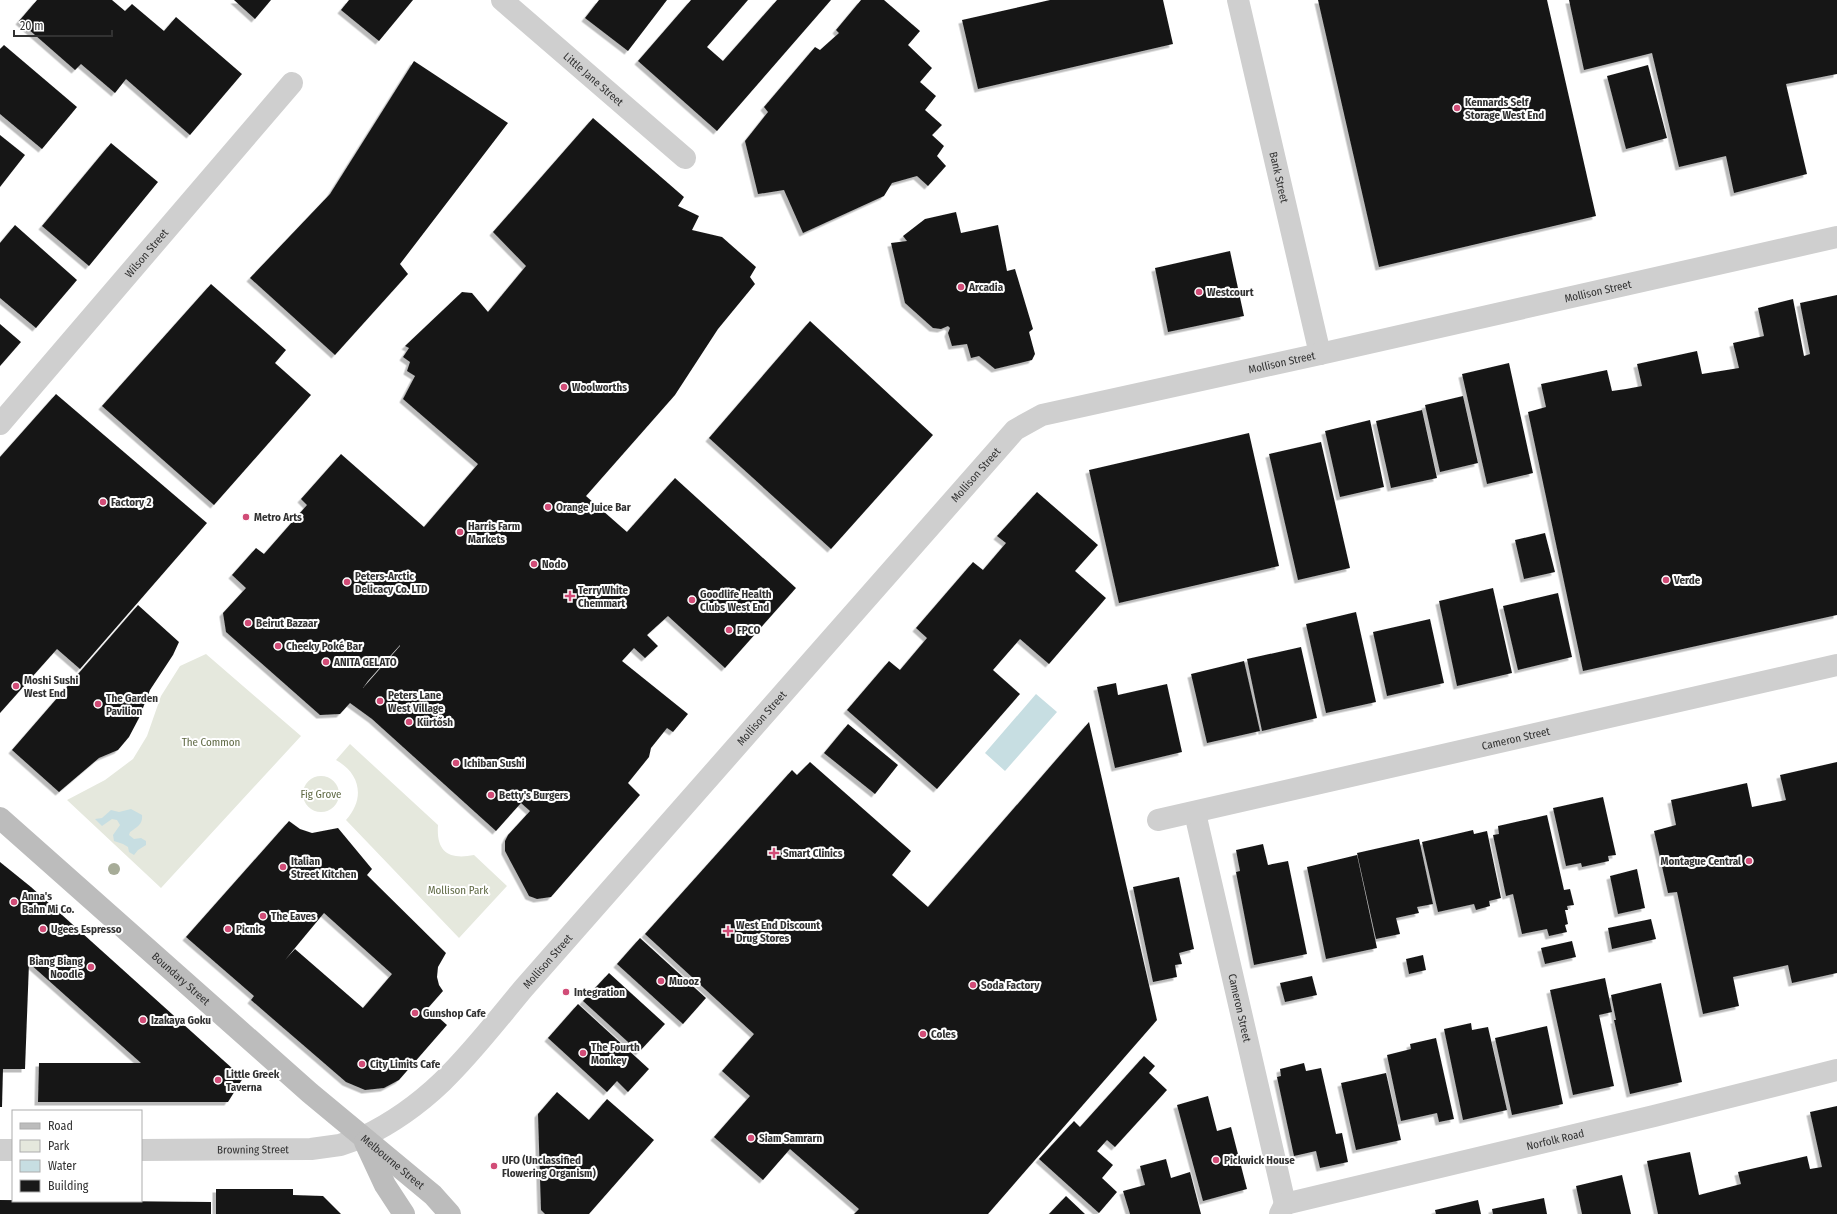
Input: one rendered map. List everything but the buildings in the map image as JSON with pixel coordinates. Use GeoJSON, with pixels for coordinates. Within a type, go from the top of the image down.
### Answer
{"type":"FeatureCollection","features":[{"type":"Feature","properties":{"kind":"main road","name":"Boundary Street"},"geometry":{"type":"LineString","coordinates":[[0,818],[254,1044],[363,1137]]}},
{"type":"Feature","properties":{"kind":"main road","name":"Melbourne Street"},"geometry":{"type":"LineString","coordinates":[[363,1137],[385,1185],[404,1214]]}},
{"type":"Feature","properties":{"kind":"main road","name":"Melbourne Street"},"geometry":{"type":"LineString","coordinates":[[363,1137],[433,1195],[450,1214]]}},
{"type":"Feature","properties":{"kind":"street","name":"Little Jane Street"},"geometry":{"type":"LineString","coordinates":[[502,0],[685,158]]}},
{"type":"Feature","properties":{"kind":"street","name":"Bank Street"},"geometry":{"type":"LineString","coordinates":[[1238,0],[1320,354]]}},
{"type":"Feature","properties":{"kind":"street","name":"Wilson Street"},"geometry":{"type":"LineString","coordinates":[[0,424],[292,83]]}},
{"type":"Feature","properties":{"kind":"street","name":"Mollison Street"},"geometry":{"type":"LineString","coordinates":[[363,1137],[392,1122],[409,1111],[452,1074],[523,989],[1015,430],[1042,415],[1320,354],[1837,237]]}},
{"type":"Feature","properties":{"kind":"street","name":"Cameron Street"},"geometry":{"type":"LineString","coordinates":[[1158,820],[1837,665]]}},
{"type":"Feature","properties":{"kind":"street","name":"Cameron Street"},"geometry":{"type":"LineString","coordinates":[[1195,812],[1282,1209]]}},
{"type":"Feature","properties":{"kind":"street","name":"Norfolk Road"},"geometry":{"type":"LineString","coordinates":[[1282,1209],[1837,1070]]}},
{"type":"Feature","properties":{"kind":"street","name":"Browning Street"},"geometry":{"type":"LineString","coordinates":[[142,1150],[311,1149],[340,1145],[363,1137]]}},
{"type":"Feature","properties":{"kind":"street"},"geometry":{"type":"LineString","coordinates":[[0,1150],[12,1150]]}},
{"type":"Feature","properties":{"kind":"green space","name":"The Common"},"geometry":{"type":"Polygon","coordinates":[[[206,654],[301,736],[161,888],[67,800],[105,780],[133,759],[147,736],[161,696],[180,666],[206,654]]]}},
{"type":"Feature","properties":{"kind":"green space","name":"Mollison Park"},"geometry":{"type":"Polygon","coordinates":[[[350,744],[438,825],[439,842],[446,852],[451,855],[458,856],[474,855],[507,886],[459,938],[346,820],[356,804],[358,787],[351,772],[336,760],[350,744]]]}},
{"type":"Feature","properties":{"kind":"green space","name":"Fig Grove"},"geometry":{"type":"Polygon","coordinates":[[[321,776],[334,781],[339,794],[334,807],[321,812],[308,807],[303,794],[308,781],[321,776]]]}},
{"type":"Feature","properties":{"kind":"water"},"geometry":{"type":"Polygon","coordinates":[[[1036,694],[1057,712],[1005,771],[985,753],[1036,694]]]}},
{"type":"Feature","properties":{"kind":"water"},"geometry":{"type":"Polygon","coordinates":[[[131,809],[142,815],[142,821],[130,832],[129,835],[134,839],[141,838],[146,841],[146,845],[138,850],[134,855],[129,852],[128,847],[114,841],[113,835],[120,825],[117,820],[112,819],[102,826],[95,819],[102,818],[111,810],[119,812],[131,809]]]}},
{"type":"Feature","properties":{"kind":"place","name":"Kennards Self Storage West End"},"geometry":{"type":"Point","coordinates":[1457,108]}},
{"type":"Feature","properties":{"kind":"place","name":"Arcadia"},"geometry":{"type":"Point","coordinates":[961,287]}},
{"type":"Feature","properties":{"kind":"place","name":"Westcourt"},"geometry":{"type":"Point","coordinates":[1199,292]}},
{"type":"Feature","properties":{"kind":"place","name":"Woolworths"},"geometry":{"type":"Point","coordinates":[564,387]}},
{"type":"Feature","properties":{"kind":"place","name":"Factory 2"},"geometry":{"type":"Point","coordinates":[103,502]}},
{"type":"Feature","properties":{"kind":"place","name":"Orange Juice Bar"},"geometry":{"type":"Point","coordinates":[548,507]}},
{"type":"Feature","properties":{"kind":"place","name":"Metro Arts"},"geometry":{"type":"Point","coordinates":[246,517]}},
{"type":"Feature","properties":{"kind":"place","name":"Harris Farm Markets"},"geometry":{"type":"Point","coordinates":[460,532]}},
{"type":"Feature","properties":{"kind":"place","name":"Nodo"},"geometry":{"type":"Point","coordinates":[534,564]}},
{"type":"Feature","properties":{"kind":"place","name":"Verde"},"geometry":{"type":"Point","coordinates":[1666,580]}},
{"type":"Feature","properties":{"kind":"place","name":"Peters-Arctic Delicacy Co. LTD"},"geometry":{"type":"Point","coordinates":[347,582]}},
{"type":"Feature","properties":{"kind":"place","name":"TerryWhite Chemmart"},"geometry":{"type":"Point","coordinates":[570,596]}},
{"type":"Feature","properties":{"kind":"place","name":"Goodlife Health Clubs West End"},"geometry":{"type":"Point","coordinates":[692,600]}},
{"type":"Feature","properties":{"kind":"place","name":"Beirut Bazaar"},"geometry":{"type":"Point","coordinates":[248,623]}},
{"type":"Feature","properties":{"kind":"place","name":"FPCO"},"geometry":{"type":"Point","coordinates":[729,630]}},
{"type":"Feature","properties":{"kind":"place","name":"Cheeky Poké Bar"},"geometry":{"type":"Point","coordinates":[278,646]}},
{"type":"Feature","properties":{"kind":"place","name":"ANITA GELATO"},"geometry":{"type":"Point","coordinates":[326,662]}},
{"type":"Feature","properties":{"kind":"place","name":"Moshi Sushi West End"},"geometry":{"type":"Point","coordinates":[16,686]}},
{"type":"Feature","properties":{"kind":"place","name":"Peters Lane West Village"},"geometry":{"type":"Point","coordinates":[380,701]}},
{"type":"Feature","properties":{"kind":"place","name":"The Garden Pavilion"},"geometry":{"type":"Point","coordinates":[98,704]}},
{"type":"Feature","properties":{"kind":"place","name":"Kürtősh"},"geometry":{"type":"Point","coordinates":[409,722]}},
{"type":"Feature","properties":{"kind":"place","name":"Ichiban Sushi"},"geometry":{"type":"Point","coordinates":[456,763]}},
{"type":"Feature","properties":{"kind":"place","name":"Betty's Burgers"},"geometry":{"type":"Point","coordinates":[491,795]}},
{"type":"Feature","properties":{"kind":"place","name":"Smart Clinics"},"geometry":{"type":"Point","coordinates":[774,853]}},
{"type":"Feature","properties":{"kind":"place","name":"Montague Central"},"geometry":{"type":"Point","coordinates":[1749,861]}},
{"type":"Feature","properties":{"kind":"place","name":"Italian Street Kitchen"},"geometry":{"type":"Point","coordinates":[283,867]}},
{"type":"Feature","properties":{"kind":"place","name":"Anna's Bahn Mi Co."},"geometry":{"type":"Point","coordinates":[14,902]}},
{"type":"Feature","properties":{"kind":"place","name":"The Eaves"},"geometry":{"type":"Point","coordinates":[263,916]}},
{"type":"Feature","properties":{"kind":"place","name":"Ugees Espresso"},"geometry":{"type":"Point","coordinates":[43,929]}},
{"type":"Feature","properties":{"kind":"place","name":"Picnic"},"geometry":{"type":"Point","coordinates":[228,929]}},
{"type":"Feature","properties":{"kind":"place","name":"West End Discount Drug Stores"},"geometry":{"type":"Point","coordinates":[728,931]}},
{"type":"Feature","properties":{"kind":"place","name":"Biang Biang Noodle"},"geometry":{"type":"Point","coordinates":[91,967]}},
{"type":"Feature","properties":{"kind":"place","name":"Muooz"},"geometry":{"type":"Point","coordinates":[661,981]}},
{"type":"Feature","properties":{"kind":"place","name":"Soda Factory"},"geometry":{"type":"Point","coordinates":[973,985]}},
{"type":"Feature","properties":{"kind":"place","name":"Integration"},"geometry":{"type":"Point","coordinates":[566,992]}},
{"type":"Feature","properties":{"kind":"place","name":"Gunshop Cafe"},"geometry":{"type":"Point","coordinates":[415,1013]}},
{"type":"Feature","properties":{"kind":"place","name":"Izakaya Goku"},"geometry":{"type":"Point","coordinates":[143,1020]}},
{"type":"Feature","properties":{"kind":"place","name":"Coles"},"geometry":{"type":"Point","coordinates":[923,1034]}},
{"type":"Feature","properties":{"kind":"place","name":"The Fourth Monkey"},"geometry":{"type":"Point","coordinates":[583,1053]}},
{"type":"Feature","properties":{"kind":"place","name":"City Limits Cafe"},"geometry":{"type":"Point","coordinates":[362,1064]}},
{"type":"Feature","properties":{"kind":"place","name":"Little Greek Taverna"},"geometry":{"type":"Point","coordinates":[218,1080]}},
{"type":"Feature","properties":{"kind":"place","name":"Siam Samrarn"},"geometry":{"type":"Point","coordinates":[751,1138]}},
{"type":"Feature","properties":{"kind":"place","name":"Pickwick House"},"geometry":{"type":"Point","coordinates":[1216,1160]}},
{"type":"Feature","properties":{"kind":"place","name":"UFO (Unclassified Flowering Organism)"},"geometry":{"type":"Point","coordinates":[494,1166]}}]}
